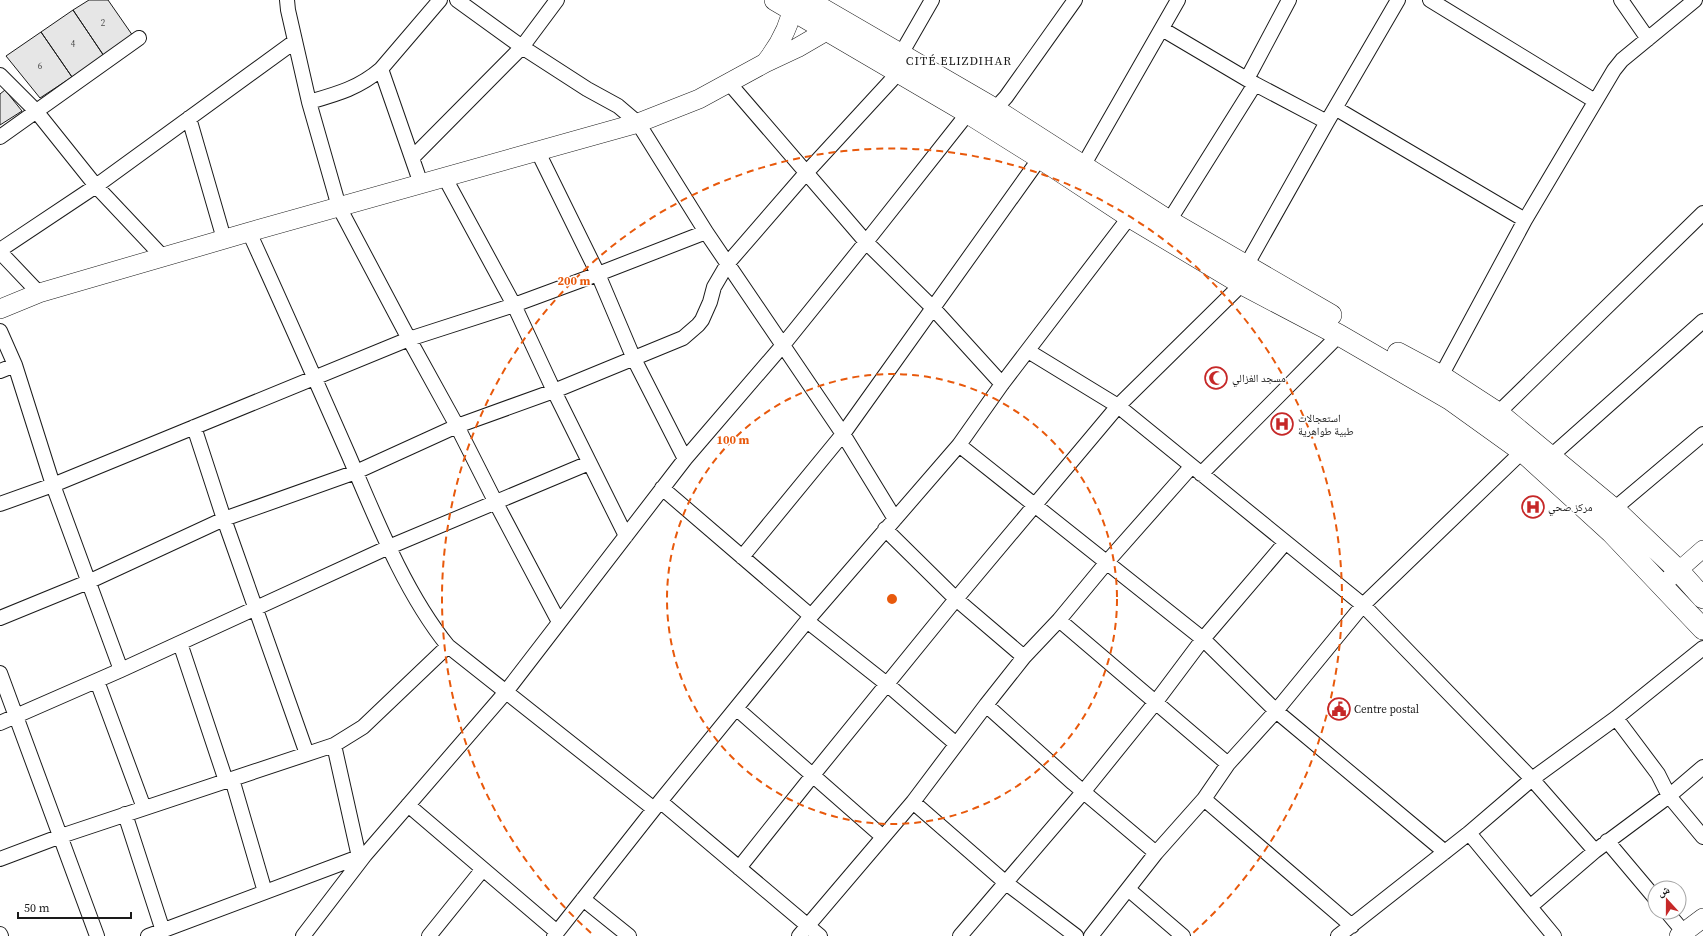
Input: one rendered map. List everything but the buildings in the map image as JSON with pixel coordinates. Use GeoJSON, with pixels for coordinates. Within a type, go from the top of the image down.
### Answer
{"type":"FeatureCollection","features":[{"type":"Feature","properties":{"kind":"main road"},"geometry":{"type":"LineString","coordinates":[[765,63],[777,47],[787,29],[792,2],[900,63],[995,109],[1083,166],[1135,209],[1169,221],[1244,275],[1441,376],[1498,413],[1527,446],[1703,629]]}},
{"type":"Feature","properties":{"kind":"main road"},"geometry":{"type":"LineString","coordinates":[[0,309],[39,293],[224,239],[638,123],[683,107],[765,63],[797,48],[835,26]]}},
{"type":"Feature","properties":{"kind":"main road"},"geometry":{"type":"LineString","coordinates":[[900,63],[968,112],[1040,158],[1135,209],[1339,335],[1527,446],[1550,457],[1614,509],[1678,570],[1703,598]]}},
{"type":"Feature","properties":{"kind":"main road"},"geometry":{"type":"LineString","coordinates":[[1683,935],[1703,918]]}},
{"type":"Feature","properties":{"kind":"street"},"geometry":{"type":"LineString","coordinates":[[287,0],[294,42],[309,102],[339,207],[457,426],[559,622]]}},
{"type":"Feature","properties":{"kind":"street"},"geometry":{"type":"LineString","coordinates":[[309,102],[348,90],[371,78],[382,68],[440,0]]}},
{"type":"Feature","properties":{"kind":"street"},"geometry":{"type":"LineString","coordinates":[[458,0],[522,47],[587,89],[618,106],[638,123],[706,232],[843,434],[890,524],[956,599],[1024,657]]}},
{"type":"Feature","properties":{"kind":"street"},"geometry":{"type":"LineString","coordinates":[[413,157],[522,47],[557,0]]}},
{"type":"Feature","properties":{"kind":"street"},"geometry":{"type":"LineString","coordinates":[[0,618],[88,582],[224,519],[356,472],[457,426],[554,391],[683,338],[698,326],[710,302],[714,287],[728,263],[900,63],[932,0]]}},
{"type":"Feature","properties":{"kind":"street"},"geometry":{"type":"LineString","coordinates":[[995,109],[1006,97],[1074,0]]}},
{"type":"Feature","properties":{"kind":"street"},"geometry":{"type":"LineString","coordinates":[[1083,166],[1178,0]]}},
{"type":"Feature","properties":{"kind":"street"},"geometry":{"type":"LineString","coordinates":[[1169,221],[1251,81],[1289,0]]}},
{"type":"Feature","properties":{"kind":"street"},"geometry":{"type":"LineString","coordinates":[[739,868],[956,599],[1036,506],[1118,406],[1244,275],[1327,122],[1398,0]]}},
{"type":"Feature","properties":{"kind":"street"},"geometry":{"type":"LineString","coordinates":[[1430,0],[1595,101]]}},
{"type":"Feature","properties":{"kind":"street"},"geometry":{"type":"LineString","coordinates":[[1621,0],[1648,38]]}},
{"type":"Feature","properties":{"kind":"street"},"geometry":{"type":"LineString","coordinates":[[1441,376],[1525,220],[1595,101],[1622,60],[1695,0]]}},
{"type":"Feature","properties":{"kind":"street"},"geometry":{"type":"LineString","coordinates":[[1162,29],[1251,81],[1327,122]]}},
{"type":"Feature","properties":{"kind":"street"},"geometry":{"type":"LineString","coordinates":[[0,137],[139,38]]}},
{"type":"Feature","properties":{"kind":"street"},"geometry":{"type":"LineString","coordinates":[[39,293],[0,251],[96,186],[294,42]]}},
{"type":"Feature","properties":{"kind":"street"},"geometry":{"type":"LineString","coordinates":[[382,68],[421,184]]}},
{"type":"Feature","properties":{"kind":"street"},"geometry":{"type":"LineString","coordinates":[[0,75],[36,111],[96,186],[163,257]]}},
{"type":"Feature","properties":{"kind":"street"},"geometry":{"type":"LineString","coordinates":[[729,83],[866,242],[933,308],[1002,384]]}},
{"type":"Feature","properties":{"kind":"street"},"geometry":{"type":"LineString","coordinates":[[1335,108],[1525,220]]}},
{"type":"Feature","properties":{"kind":"street"},"geometry":{"type":"LineString","coordinates":[[302,936],[362,856],[505,693],[685,459],[783,345],[968,112]]}},
{"type":"Feature","properties":{"kind":"street"},"geometry":{"type":"LineString","coordinates":[[190,118],[224,239]]}},
{"type":"Feature","properties":{"kind":"street"},"geometry":{"type":"LineString","coordinates":[[538,152],[598,274],[634,359],[685,459]]}},
{"type":"Feature","properties":{"kind":"street"},"geometry":{"type":"LineString","coordinates":[[742,557],[843,434],[1040,158]]}},
{"type":"Feature","properties":{"kind":"street"},"geometry":{"type":"LineString","coordinates":[[445,178],[514,305],[554,391],[626,536]]}},
{"type":"Feature","properties":{"kind":"street"},"geometry":{"type":"LineString","coordinates":[[408,805],[484,869],[556,934],[809,619],[959,445],[1002,384],[1028,352],[1135,209]]}},
{"type":"Feature","properties":{"kind":"street"},"geometry":{"type":"LineString","coordinates":[[1498,413],[1703,213]]}},
{"type":"Feature","properties":{"kind":"street"},"geometry":{"type":"LineString","coordinates":[[249,232],[389,546],[417,600],[435,630],[448,646],[505,693],[739,868],[804,931],[820,936]]}},
{"type":"Feature","properties":{"kind":"street"},"geometry":{"type":"LineString","coordinates":[[0,504],[53,485],[409,339],[514,305],[706,232]]}},
{"type":"Feature","properties":{"kind":"street"},"geometry":{"type":"LineString","coordinates":[[1550,457],[1703,321]]}},
{"type":"Feature","properties":{"kind":"street"},"geometry":{"type":"LineString","coordinates":[[0,331],[15,365],[53,485],[121,670]]}},
{"type":"Feature","properties":{"kind":"street"},"geometry":{"type":"LineString","coordinates":[[804,931],[913,802],[986,704],[1024,657],[1059,620],[1107,562],[1196,470],[1339,335]]}},
{"type":"Feature","properties":{"kind":"street"},"geometry":{"type":"LineString","coordinates":[[1028,352],[1118,406],[1285,543],[1364,605],[1532,780],[1595,850]]}},
{"type":"Feature","properties":{"kind":"street"},"geometry":{"type":"LineString","coordinates":[[0,371],[15,365]]}},
{"type":"Feature","properties":{"kind":"street"},"geometry":{"type":"LineString","coordinates":[[194,427],[224,519],[307,754]]}},
{"type":"Feature","properties":{"kind":"street"},"geometry":{"type":"LineString","coordinates":[[1614,509],[1703,434]]}},
{"type":"Feature","properties":{"kind":"street"},"geometry":{"type":"LineString","coordinates":[[959,445],[1203,639],[1276,711],[1445,852]]}},
{"type":"Feature","properties":{"kind":"street"},"geometry":{"type":"LineString","coordinates":[[1091,936],[1156,853],[1204,799],[1228,764],[1276,711],[1364,605],[1527,446]]}},
{"type":"Feature","properties":{"kind":"street"},"geometry":{"type":"LineString","coordinates":[[0,723],[121,670],[389,546],[496,503],[589,463]]}},
{"type":"Feature","properties":{"kind":"street"},"geometry":{"type":"LineString","coordinates":[[662,488],[742,557],[809,619],[956,744]]}},
{"type":"Feature","properties":{"kind":"street"},"geometry":{"type":"LineString","coordinates":[[960,936],[1084,792],[1156,703],[1203,639],[1285,543]]}},
{"type":"Feature","properties":{"kind":"street"},"geometry":{"type":"LineString","coordinates":[[1662,585],[1703,549]]}},
{"type":"Feature","properties":{"kind":"street"},"geometry":{"type":"LineString","coordinates":[[1059,620],[1228,764]]}},
{"type":"Feature","properties":{"kind":"street"},"geometry":{"type":"LineString","coordinates":[[180,642],[229,780],[265,892]]}},
{"type":"Feature","properties":{"kind":"street"},"geometry":{"type":"LineString","coordinates":[[0,859],[60,836],[334,745],[362,727],[448,646]]}},
{"type":"Feature","properties":{"kind":"street"},"geometry":{"type":"LineString","coordinates":[[1338,936],[1469,833],[1532,780],[1616,718],[1703,648]]}},
{"type":"Feature","properties":{"kind":"street"},"geometry":{"type":"LineString","coordinates":[[0,673],[97,936]]}},
{"type":"Feature","properties":{"kind":"street"},"geometry":{"type":"LineString","coordinates":[[97,680],[144,808]]}},
{"type":"Feature","properties":{"kind":"street"},"geometry":{"type":"LineString","coordinates":[[986,704],[1084,792],[1156,853]]}},
{"type":"Feature","properties":{"kind":"street"},"geometry":{"type":"LineString","coordinates":[[736,708],[883,837]]}},
{"type":"Feature","properties":{"kind":"street"},"geometry":{"type":"LineString","coordinates":[[1616,718],[1658,774],[1669,796],[1703,837]]}},
{"type":"Feature","properties":{"kind":"street"},"geometry":{"type":"LineString","coordinates":[[334,745],[362,856]]}},
{"type":"Feature","properties":{"kind":"street"},"geometry":{"type":"LineString","coordinates":[[1531,906],[1595,850],[1669,796],[1703,767]]}},
{"type":"Feature","properties":{"kind":"street"},"geometry":{"type":"LineString","coordinates":[[1204,799],[1352,926]]}},
{"type":"Feature","properties":{"kind":"street"},"geometry":{"type":"LineString","coordinates":[[913,802],[1006,883],[1076,936]]}},
{"type":"Feature","properties":{"kind":"street"},"geometry":{"type":"LineString","coordinates":[[125,814],[162,931]]}},
{"type":"Feature","properties":{"kind":"street"},"geometry":{"type":"LineString","coordinates":[[1469,833],[1531,906],[1554,936]]}},
{"type":"Feature","properties":{"kind":"street"},"geometry":{"type":"LineString","coordinates":[[1607,841],[1647,888]]}},
{"type":"Feature","properties":{"kind":"street"},"geometry":{"type":"LineString","coordinates":[[148,936],[362,856]]}},
{"type":"Feature","properties":{"kind":"street"},"geometry":{"type":"LineString","coordinates":[[429,936],[484,869]]}},
{"type":"Feature","properties":{"kind":"street"},"geometry":{"type":"LineString","coordinates":[[1128,889],[1182,936]]}},
{"type":"Feature","properties":{"kind":"street"},"geometry":{"type":"LineString","coordinates":[[583,899],[629,936]]}},
{"type":"Feature","properties":{"kind":"street"},"geometry":{"type":"LineString","coordinates":[[1673,920],[1683,935]]}},
{"type":"Feature","properties":{"kind":"place","name":"مسجد الغزالي"},"geometry":{"type":"Point","coordinates":[1216,378]}},
{"type":"Feature","properties":{"kind":"place","name":"استعجالات طبية طواهرية"},"geometry":{"type":"Point","coordinates":[1282,424]}},
{"type":"Feature","properties":{"kind":"place","name":"مركز صحي"},"geometry":{"type":"Point","coordinates":[1533,507]}},
{"type":"Feature","properties":{"kind":"place","name":"Centre postal"},"geometry":{"type":"Point","coordinates":[1339,709]}},
{"type":"Feature","properties":{"kind":"district","name":"CITÉ ELIZDIHAR"},"geometry":{"type":"Point","coordinates":[959,61]}}]}
